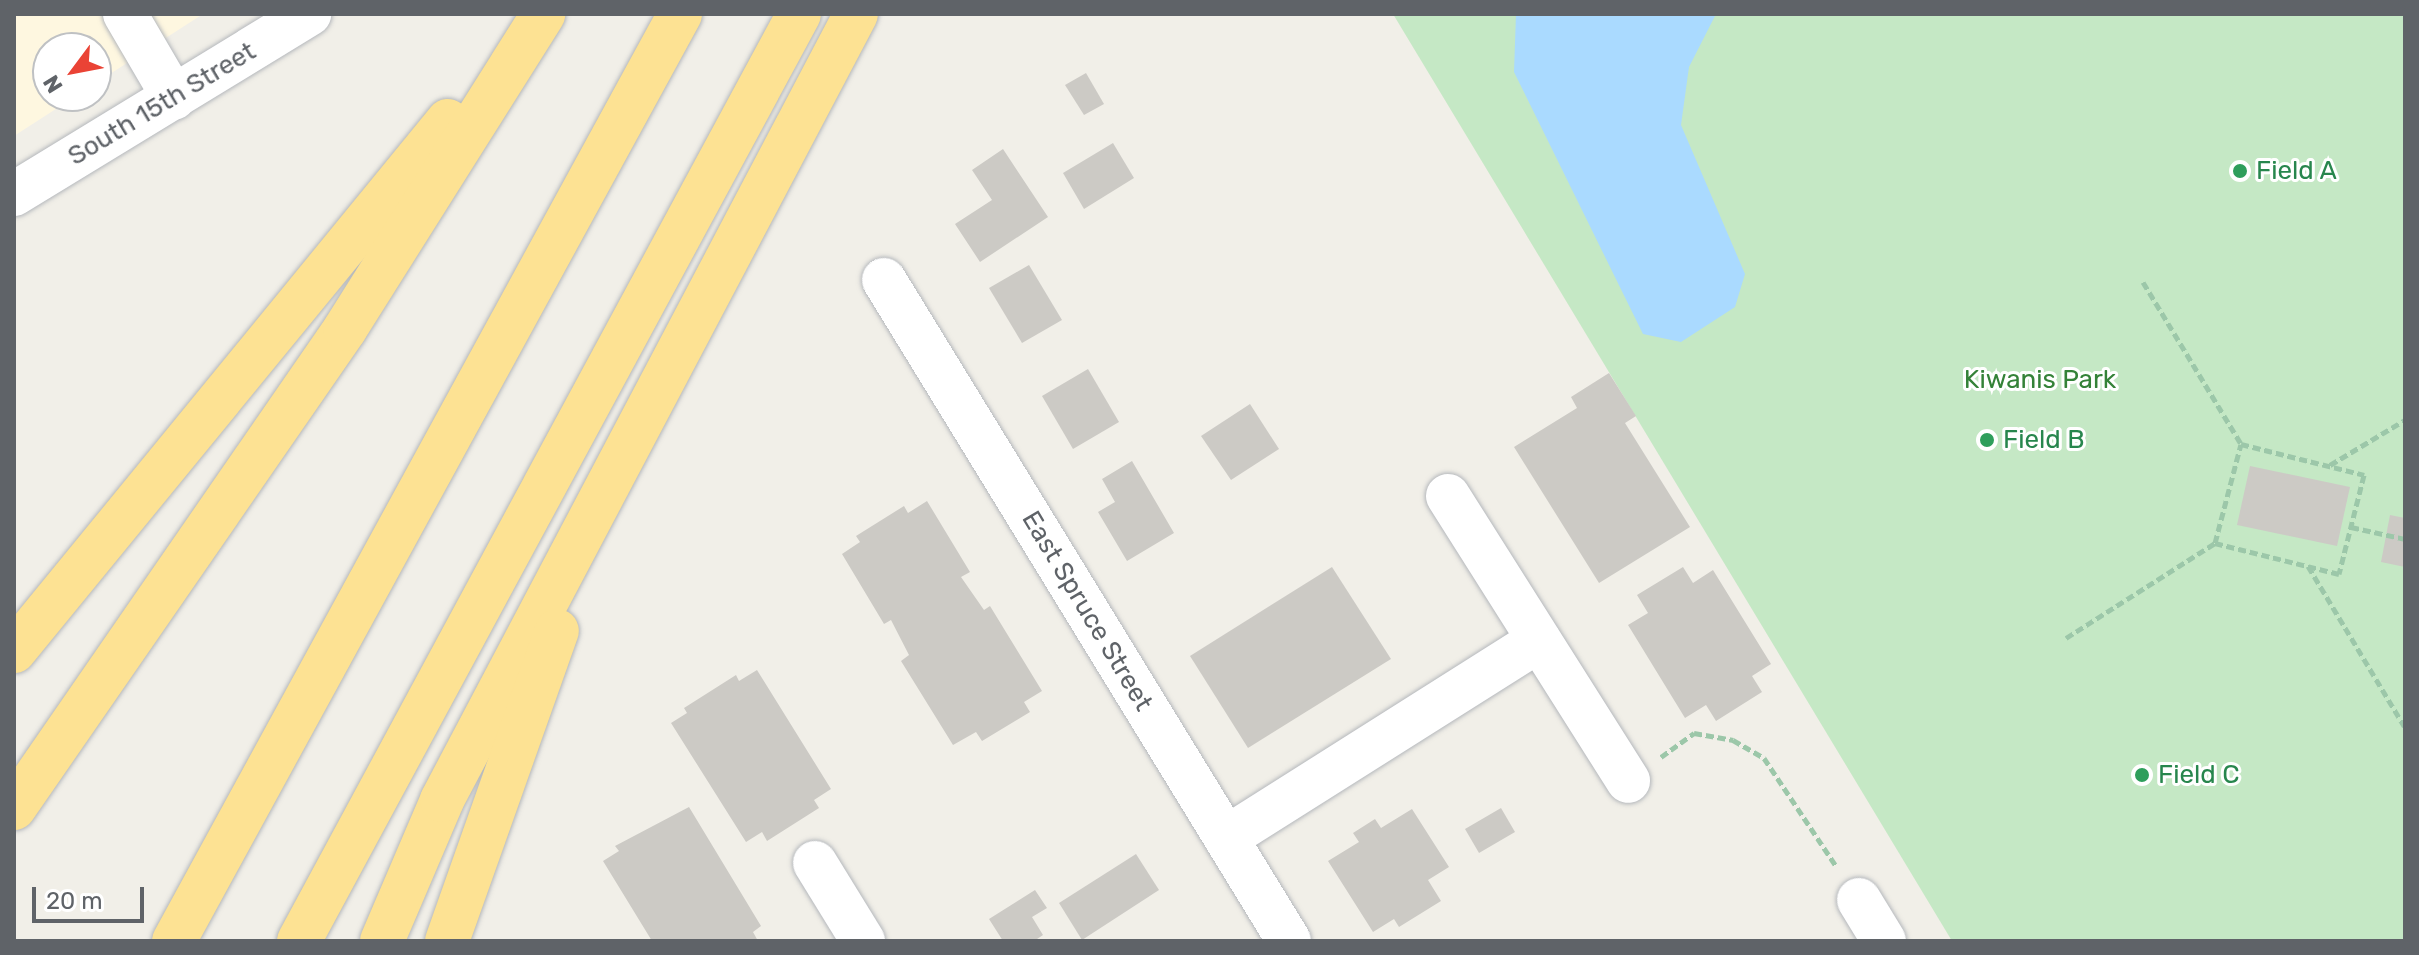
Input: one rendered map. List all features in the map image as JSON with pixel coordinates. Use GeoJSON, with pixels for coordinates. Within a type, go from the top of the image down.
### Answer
{"type":"FeatureCollection","features":[{"type":"Feature","properties":{"kind":"highway"},"geometry":{"type":"LineString","coordinates":[[14,808],[345,329],[512,58],[543,14]]}},
{"type":"Feature","properties":{"kind":"highway"},"geometry":{"type":"LineString","coordinates":[[174,941],[680,14]]}},
{"type":"Feature","properties":{"kind":"highway"},"geometry":{"type":"LineString","coordinates":[[299,941],[799,14]]}},
{"type":"Feature","properties":{"kind":"highway"},"geometry":{"type":"LineString","coordinates":[[382,941],[442,800],[856,14]]}},
{"type":"Feature","properties":{"kind":"highway"},"geometry":{"type":"LineString","coordinates":[[14,651],[435,135],[512,58]]}},
{"type":"Feature","properties":{"kind":"highway"},"geometry":{"type":"LineString","coordinates":[[447,941],[608,489]]}},
{"type":"Feature","properties":{"kind":"street"},"geometry":{"type":"LineString","coordinates":[[125,14],[174,98]]}},
{"type":"Feature","properties":{"kind":"street","name":"South 15th Street"},"geometry":{"type":"LineString","coordinates":[[14,194],[309,14]]}},
{"type":"Feature","properties":{"kind":"street","name":"East Spruce Street"},"geometry":{"type":"LineString","coordinates":[[884,280],[1289,941]]}},
{"type":"Feature","properties":{"kind":"street"},"geometry":{"type":"LineString","coordinates":[[1448,496],[1628,781]]}},
{"type":"Feature","properties":{"kind":"street"},"geometry":{"type":"LineString","coordinates":[[1226,838],[1539,640]]}},
{"type":"Feature","properties":{"kind":"street"},"geometry":{"type":"LineString","coordinates":[[815,863],[863,941]]}},
{"type":"Feature","properties":{"kind":"street"},"geometry":{"type":"LineString","coordinates":[[1859,900],[1884,941]]}},
{"type":"Feature","properties":{"kind":"path"},"geometry":{"type":"LineString","coordinates":[[2143,282],[2241,444],[2364,475],[2339,574],[2215,543]]}},
{"type":"Feature","properties":{"kind":"path"},"geometry":{"type":"LineString","coordinates":[[2329,466],[2405,420]]}},
{"type":"Feature","properties":{"kind":"path"},"geometry":{"type":"LineString","coordinates":[[2066,638],[2215,543],[2241,444]]}},
{"type":"Feature","properties":{"kind":"path"},"geometry":{"type":"LineString","coordinates":[[2351,527],[2405,539]]}},
{"type":"Feature","properties":{"kind":"path"},"geometry":{"type":"LineString","coordinates":[[2308,566],[2404,726]]}},
{"type":"Feature","properties":{"kind":"path"},"geometry":{"type":"LineString","coordinates":[[1628,781],[1694,733],[1733,740],[1764,758],[1859,900]]}},
{"type":"Feature","properties":{"kind":"shaded area"},"geometry":{"type":"Polygon","coordinates":[[[14,14],[203,14],[112,73],[112,32],[32,32],[32,112],[51,112],[14,136],[14,14]]]}},
{"type":"Feature","properties":{"kind":"green space","name":"Kiwanis Park"},"geometry":{"type":"Polygon","coordinates":[[[1393,14],[2405,14],[2405,941],[1952,941],[1393,14]]]}},
{"type":"Feature","properties":{"kind":"water"},"geometry":{"type":"Polygon","coordinates":[[[1516,14],[1716,14],[1689,67],[1681,125],[1745,274],[1735,307],[1681,342],[1643,334],[1514,72],[1516,14]]]}},
{"type":"Feature","properties":{"kind":"building"},"geometry":{"type":"Polygon","coordinates":[[[1086,73],[1104,104],[1084,115],[1065,85],[1086,73]]]}},
{"type":"Feature","properties":{"kind":"building"},"geometry":{"type":"Polygon","coordinates":[[[1113,143],[1134,178],[1084,209],[1063,173],[1113,143]]]}},
{"type":"Feature","properties":{"kind":"building"},"geometry":{"type":"Polygon","coordinates":[[[1003,149],[1048,217],[980,262],[955,224],[992,200],[972,170],[1003,149]]]}},
{"type":"Feature","properties":{"kind":"building"},"geometry":{"type":"Polygon","coordinates":[[[1029,265],[1062,320],[1022,343],[989,288],[1029,265]]]}},
{"type":"Feature","properties":{"kind":"building"},"geometry":{"type":"Polygon","coordinates":[[[1088,369],[1119,422],[1073,449],[1042,396],[1088,369]]]}},
{"type":"Feature","properties":{"kind":"building"},"geometry":{"type":"Polygon","coordinates":[[[1609,373],[1636,416],[1625,423],[1690,527],[1599,583],[1514,447],[1577,408],[1571,397],[1609,373]]]}},
{"type":"Feature","properties":{"kind":"building"},"geometry":{"type":"Polygon","coordinates":[[[1250,404],[1279,449],[1231,480],[1201,436],[1250,404]]]}},
{"type":"Feature","properties":{"kind":"building"},"geometry":{"type":"Polygon","coordinates":[[[1132,461],[1174,533],[1127,561],[1098,512],[1115,502],[1102,479],[1132,461]]]}},
{"type":"Feature","properties":{"kind":"building"},"geometry":{"type":"Polygon","coordinates":[[[2250,466],[2350,487],[2337,546],[2237,525],[2250,466]]]}},
{"type":"Feature","properties":{"kind":"building"},"geometry":{"type":"Polygon","coordinates":[[[927,501],[970,572],[961,577],[984,610],[990,606],[1042,691],[1024,702],[1030,712],[982,741],[976,732],[953,745],[901,661],[909,655],[891,620],[884,624],[842,554],[860,542],[856,536],[904,506],[908,513],[927,501]]]}},
{"type":"Feature","properties":{"kind":"building"},"geometry":{"type":"Polygon","coordinates":[[[2390,515],[2405,518],[2405,567],[2381,562],[2390,515]]]}},
{"type":"Feature","properties":{"kind":"building"},"geometry":{"type":"Polygon","coordinates":[[[1332,567],[1391,659],[1248,748],[1190,656],[1332,567]]]}},
{"type":"Feature","properties":{"kind":"building"},"geometry":{"type":"Polygon","coordinates":[[[1683,567],[1693,583],[1713,570],[1771,664],[1752,676],[1762,692],[1716,721],[1706,705],[1685,718],[1628,625],[1648,613],[1637,595],[1683,567]]]}},
{"type":"Feature","properties":{"kind":"building"},"geometry":{"type":"Polygon","coordinates":[[[757,670],[831,789],[814,800],[819,808],[767,841],[762,832],[746,842],[671,723],[687,713],[684,708],[736,675],[739,681],[757,670]]]}},
{"type":"Feature","properties":{"kind":"building"},"geometry":{"type":"Polygon","coordinates":[[[689,807],[761,926],[753,932],[758,941],[652,941],[603,861],[619,851],[615,846],[689,807]]]}},
{"type":"Feature","properties":{"kind":"building"},"geometry":{"type":"Polygon","coordinates":[[[1501,808],[1515,832],[1479,853],[1465,829],[1501,808]]]}},
{"type":"Feature","properties":{"kind":"building"},"geometry":{"type":"Polygon","coordinates":[[[1412,809],[1449,867],[1428,880],[1441,901],[1399,927],[1394,919],[1373,932],[1328,861],[1359,842],[1353,833],[1375,819],[1381,828],[1412,809]]]}},
{"type":"Feature","properties":{"kind":"building"},"geometry":{"type":"Polygon","coordinates":[[[1136,854],[1159,890],[1082,940],[1059,903],[1136,854]]]}},
{"type":"Feature","properties":{"kind":"building"},"geometry":{"type":"Polygon","coordinates":[[[1035,890],[1047,908],[1032,917],[1043,935],[1034,941],[1003,941],[989,919],[1035,890]]]}},
{"type":"Feature","properties":{"kind":"place","name":"Field A"},"geometry":{"type":"Point","coordinates":[2240,171]}},
{"type":"Feature","properties":{"kind":"place","name":"Field B"},"geometry":{"type":"Point","coordinates":[1987,440]}},
{"type":"Feature","properties":{"kind":"place","name":"Field C"},"geometry":{"type":"Point","coordinates":[2142,775]}}]}
